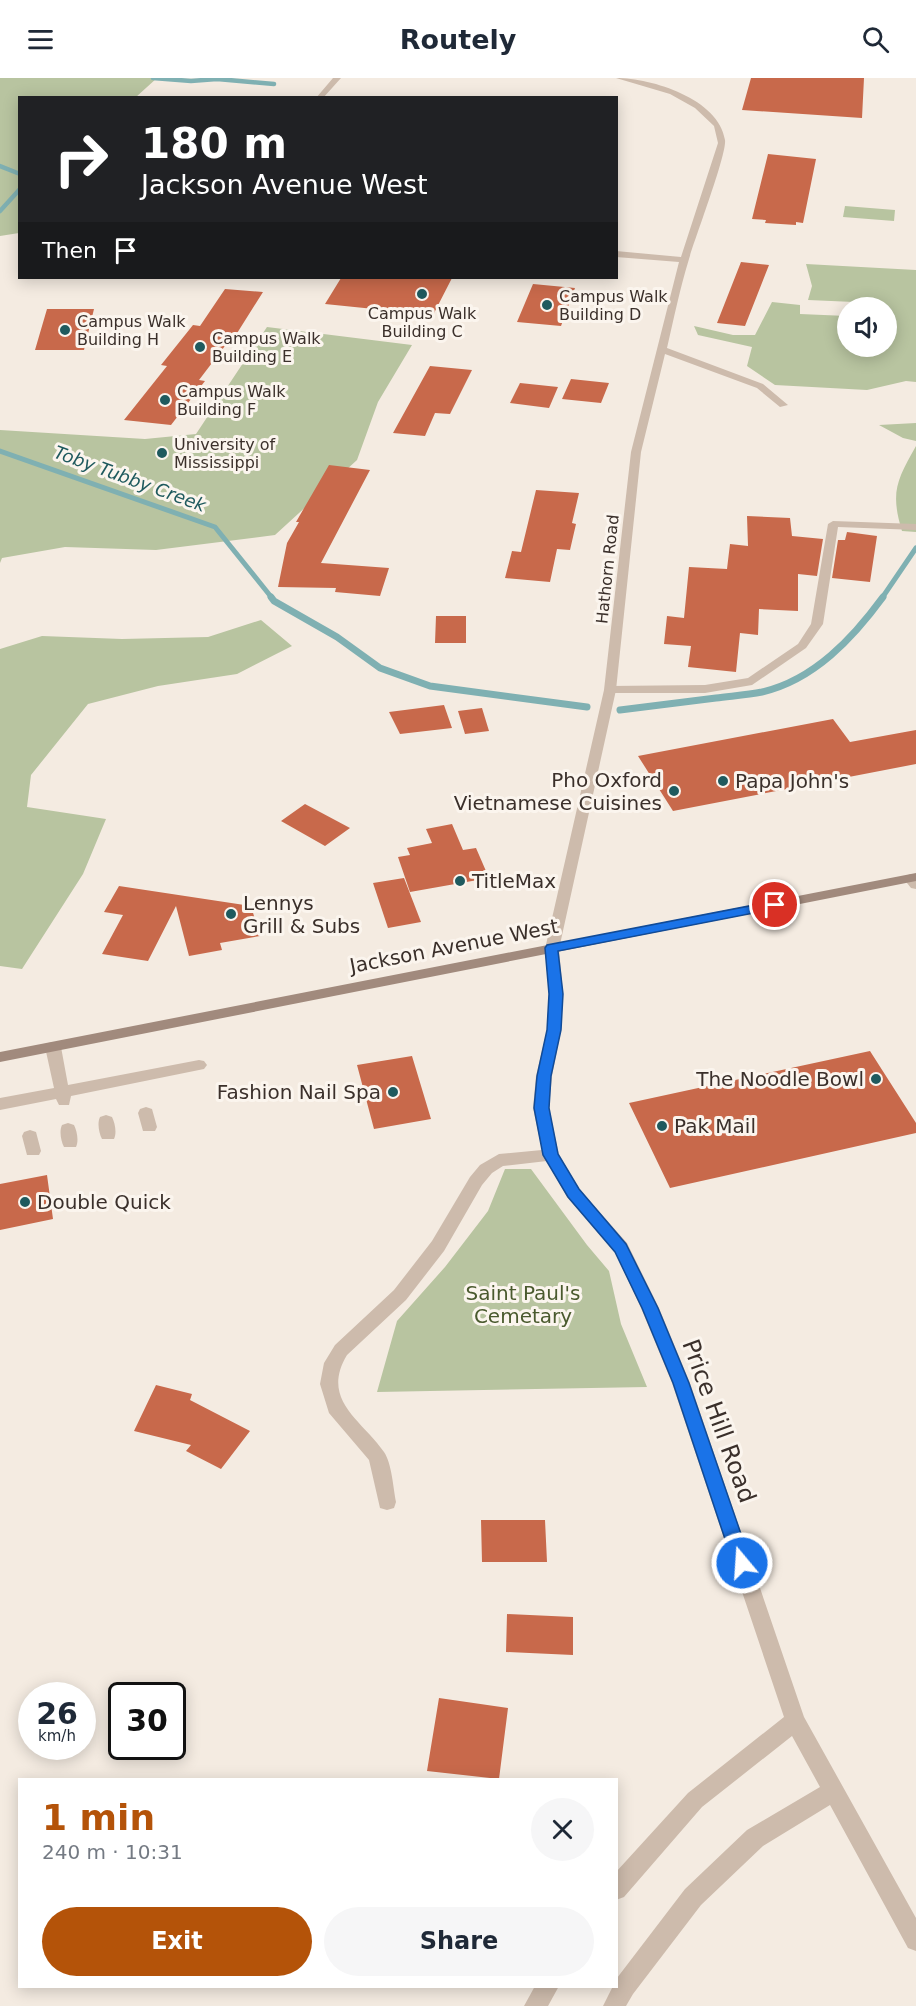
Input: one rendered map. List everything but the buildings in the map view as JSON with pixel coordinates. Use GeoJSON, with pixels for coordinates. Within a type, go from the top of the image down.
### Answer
{"type":"FeatureCollection","features":[{"type":"Feature","properties":{"kind":"main road","name":"Jackson Avenue West"},"geometry":{"type":"LineString","coordinates":[[0,1057],[552,948],[914,880]]}},
{"type":"Feature","properties":{"kind":"street"},"geometry":{"type":"LineString","coordinates":[[321,96],[337,78]]}},
{"type":"Feature","properties":{"kind":"street","name":"Hathorn Road"},"geometry":{"type":"LineString","coordinates":[[552,948],[610,690],[636,452],[684,260],[722,143],[718,126],[703,111],[685,99],[657,88],[620,78]]}},
{"type":"Feature","properties":{"kind":"street"},"geometry":{"type":"LineString","coordinates":[[618,254],[684,260]]}},
{"type":"Feature","properties":{"kind":"street"},"geometry":{"type":"LineString","coordinates":[[663,350],[760,386],[783,405]]}},
{"type":"Feature","properties":{"kind":"street"},"geometry":{"type":"LineString","coordinates":[[610,690],[705,689],[753,681],[802,646],[817,624],[833,524],[916,528]]}},
{"type":"Feature","properties":{"kind":"street","name":"Price Hill Road"},"geometry":{"type":"LineString","coordinates":[[552,948],[556,994],[554,1030],[544,1076],[542,1108],[551,1155],[573,1193],[621,1248],[650,1308],[681,1383],[795,1721],[916,1940]]}},
{"type":"Feature","properties":{"kind":"street"},"geometry":{"type":"LineString","coordinates":[[53,1047],[63,1097]]}},
{"type":"Feature","properties":{"kind":"street"},"geometry":{"type":"LineString","coordinates":[[0,1104],[25,1104],[63,1097],[139,1082],[199,1065]]}},
{"type":"Feature","properties":{"kind":"street"},"geometry":{"type":"LineString","coordinates":[[387,1502],[377,1457],[338,1413],[329,1383],[333,1363],[341,1350],[369,1326],[407,1287],[438,1246],[476,1181],[486,1169],[499,1160],[551,1155]]}},
{"type":"Feature","properties":{"kind":"street"},"geometry":{"type":"LineString","coordinates":[[618,1887],[695,1800],[795,1721]]}},
{"type":"Feature","properties":{"kind":"street"},"geometry":{"type":"LineString","coordinates":[[614,2006],[625,1986],[693,1897],[755,1838],[833,1791]]}},
{"type":"Feature","properties":{"kind":"street"},"geometry":{"type":"LineString","coordinates":[[535,2006],[547,1988]]}},
{"type":"Feature","properties":{"kind":"green space"},"geometry":{"type":"Polygon","coordinates":[[[0,78],[157,78],[137,96],[18,96],[18,233],[0,236],[0,78]]]}},
{"type":"Feature","properties":{"kind":"green space"},"geometry":{"type":"Polygon","coordinates":[[[845,206],[895,210],[894,221],[843,217],[845,206]]]}},
{"type":"Feature","properties":{"kind":"green space"},"geometry":{"type":"Polygon","coordinates":[[[806,264],[916,270],[916,382],[906,381],[867,390],[775,385],[747,366],[752,347],[698,335],[694,326],[733,335],[755,335],[772,302],[800,305],[800,314],[837,316],[837,357],[897,357],[897,297],[837,297],[837,301],[808,300],[812,286],[806,264]]]}},
{"type":"Feature","properties":{"kind":"green space"},"geometry":{"type":"Polygon","coordinates":[[[267,327],[412,345],[378,402],[357,460],[275,535],[156,550],[65,547],[2,558],[0,563],[0,430],[145,439],[196,434],[267,327]]]}},
{"type":"Feature","properties":{"kind":"green space"},"geometry":{"type":"Polygon","coordinates":[[[916,423],[916,441],[903,438],[879,425],[916,423]]]}},
{"type":"Feature","properties":{"kind":"green space"},"geometry":{"type":"Polygon","coordinates":[[[916,446],[916,532],[902,531],[896,506],[897,487],[916,446]]]}},
{"type":"Feature","properties":{"kind":"green space"},"geometry":{"type":"Polygon","coordinates":[[[261,620],[292,646],[237,674],[158,686],[88,704],[31,775],[27,807],[106,819],[83,874],[22,969],[0,966],[0,649],[42,636],[122,639],[208,637],[261,620]]]}},
{"type":"Feature","properties":{"kind":"green space","name":"Saint Paul's Cemetary"},"geometry":{"type":"Polygon","coordinates":[[[505,1169],[531,1169],[609,1271],[621,1324],[647,1387],[377,1392],[397,1321],[445,1267],[488,1211],[505,1169]]]}},
{"type":"Feature","properties":{"kind":"waterway"},"geometry":{"type":"LineString","coordinates":[[153,78],[191,81],[217,79],[274,84]]}},
{"type":"Feature","properties":{"kind":"waterway","name":"Toby Tubby Creek"},"geometry":{"type":"LineString","coordinates":[[0,166],[18,173]]}},
{"type":"Feature","properties":{"kind":"waterway","name":"Toby Tubby Creek"},"geometry":{"type":"LineString","coordinates":[[0,211],[18,191]]}},
{"type":"Feature","properties":{"kind":"waterway","name":"Toby Tubby Creek"},"geometry":{"type":"LineString","coordinates":[[0,451],[215,527],[272,598]]}},
{"type":"Feature","properties":{"kind":"waterway","name":"Toby Tubby Creek"},"geometry":{"type":"LineString","coordinates":[[882,598],[916,548]]}},
{"type":"Feature","properties":{"kind":"waterway","name":"Toby Tubby Creek"},"geometry":{"type":"LineString","coordinates":[[271,597],[274,601],[337,637],[380,668],[430,686],[587,707]]}},
{"type":"Feature","properties":{"kind":"waterway","name":"Toby Tubby Creek"},"geometry":{"type":"LineString","coordinates":[[620,710],[751,694],[781,686],[799,678],[831,655],[859,627],[883,597]]}},
{"type":"Feature","properties":{"kind":"place","name":"Campus Walk Building C"},"geometry":{"type":"Point","coordinates":[422,294]}},
{"type":"Feature","properties":{"kind":"place","name":"Campus Walk Building D"},"geometry":{"type":"Point","coordinates":[547,305]}},
{"type":"Feature","properties":{"kind":"place","name":"Campus Walk Building H"},"geometry":{"type":"Point","coordinates":[65,330]}},
{"type":"Feature","properties":{"kind":"place","name":"Campus Walk Building E"},"geometry":{"type":"Point","coordinates":[200,347]}},
{"type":"Feature","properties":{"kind":"place","name":"Campus Walk Building F"},"geometry":{"type":"Point","coordinates":[165,400]}},
{"type":"Feature","properties":{"kind":"place","name":"University of Mississippi"},"geometry":{"type":"Point","coordinates":[162,453]}},
{"type":"Feature","properties":{"kind":"place","name":"Papa John's"},"geometry":{"type":"Point","coordinates":[723,781]}},
{"type":"Feature","properties":{"kind":"place","name":"Pho Oxford Vietnamese Cuisines"},"geometry":{"type":"Point","coordinates":[674,791]}},
{"type":"Feature","properties":{"kind":"place","name":"TitleMax"},"geometry":{"type":"Point","coordinates":[460,881]}},
{"type":"Feature","properties":{"kind":"place","name":"Lennys Grill & Subs"},"geometry":{"type":"Point","coordinates":[231,914]}},
{"type":"Feature","properties":{"kind":"place","name":"The Noodle Bowl"},"geometry":{"type":"Point","coordinates":[876,1079]}},
{"type":"Feature","properties":{"kind":"place","name":"Fashion Nail Spa"},"geometry":{"type":"Point","coordinates":[393,1092]}},
{"type":"Feature","properties":{"kind":"place","name":"Pak Mail"},"geometry":{"type":"Point","coordinates":[662,1126]}},
{"type":"Feature","properties":{"kind":"place","name":"Double Quick"},"geometry":{"type":"Point","coordinates":[25,1202]}},
{"type":"Feature","properties":{"kind":"route"},"geometry":{"type":"LineString","coordinates":[[742,1563],[681,1383],[650,1308],[621,1248],[573,1193],[551,1155],[542,1108],[544,1076],[554,1030],[556,994],[552,948],[775,905]]}}]}
